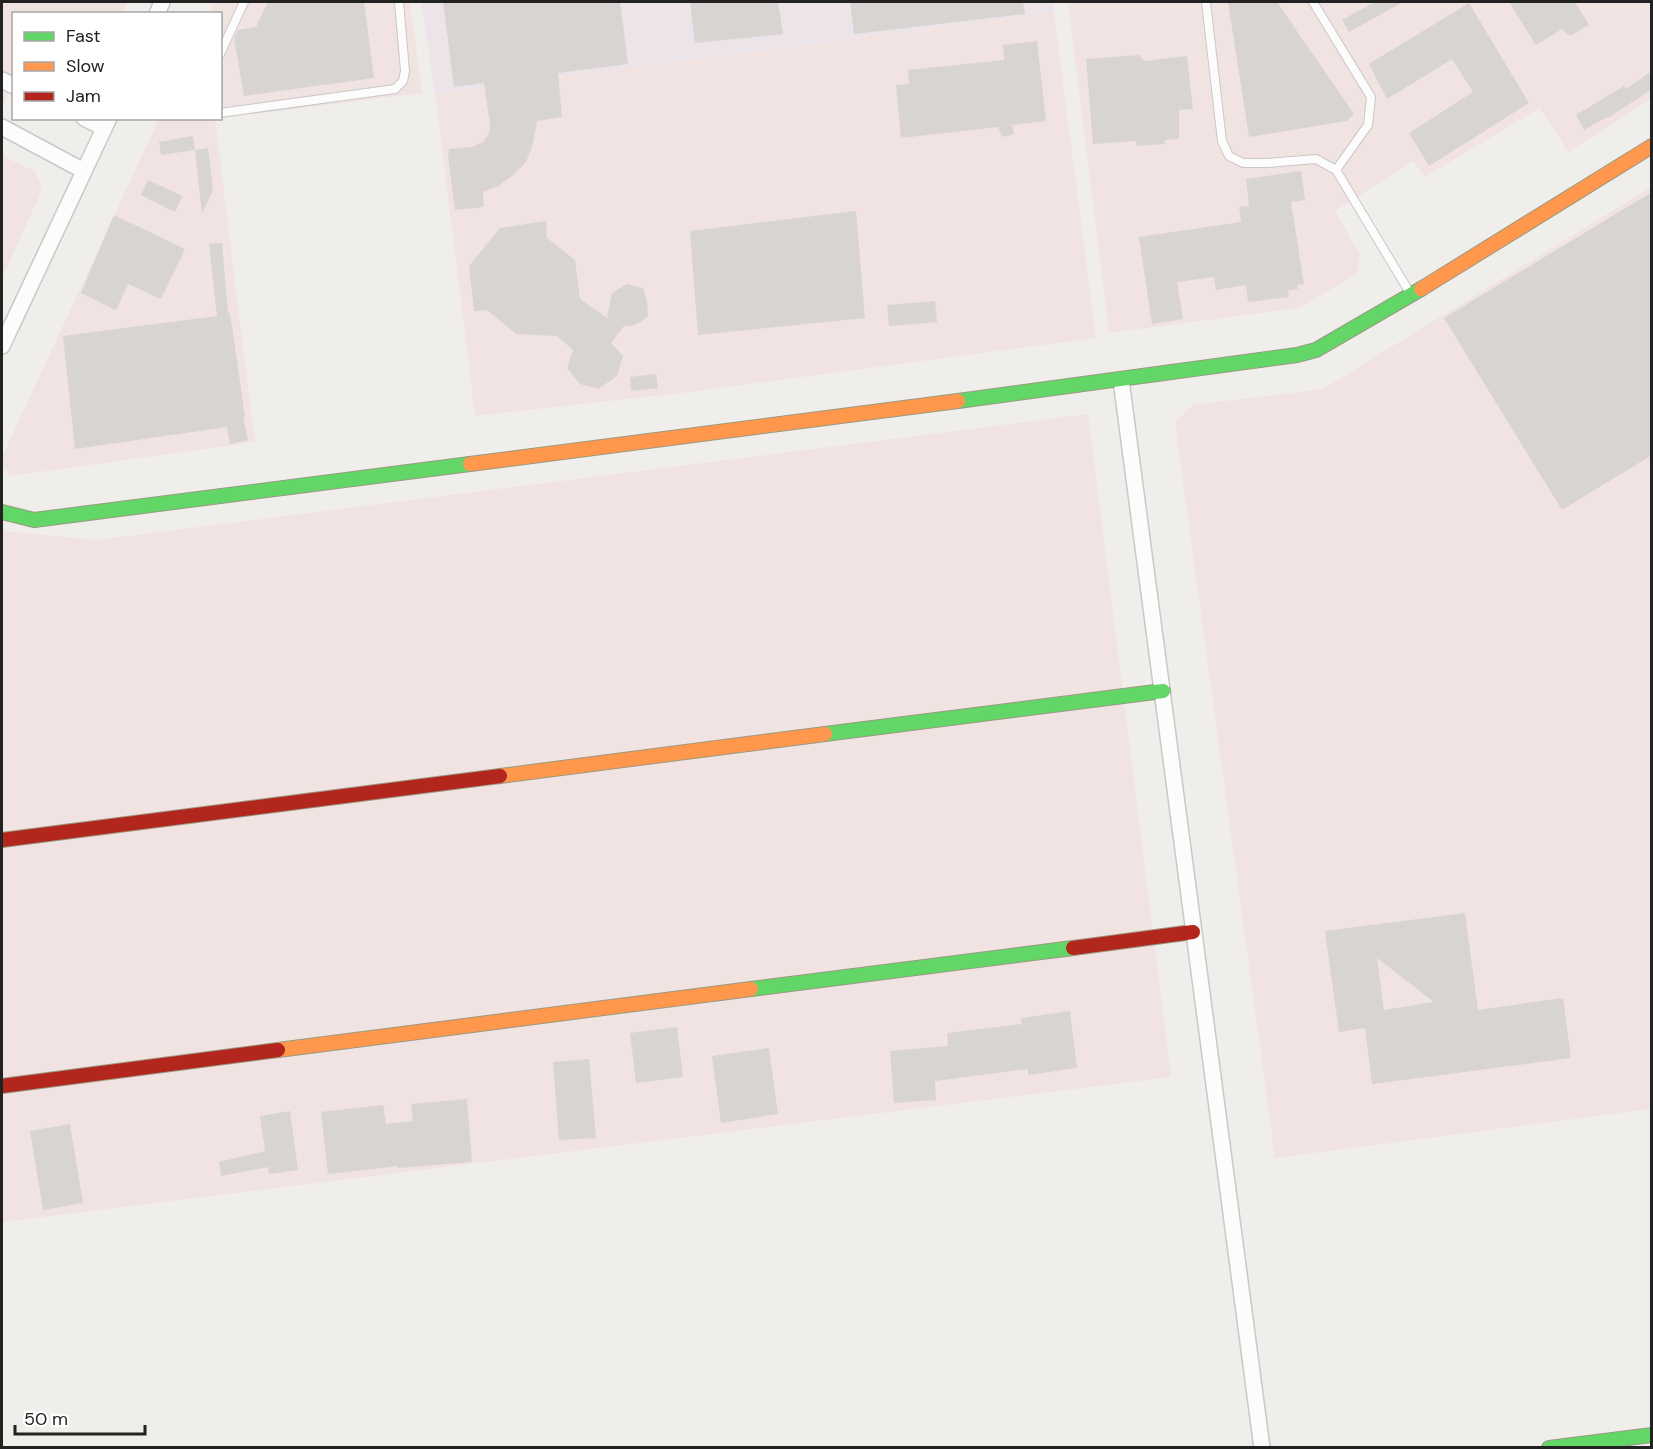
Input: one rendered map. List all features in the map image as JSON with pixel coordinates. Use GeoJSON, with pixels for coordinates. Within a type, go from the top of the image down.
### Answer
{"type":"FeatureCollection","features":[{"type":"Feature","properties":{"kind":"street"},"geometry":{"type":"LineString","coordinates":[[2,346],[106,123]]}},
{"type":"Feature","properties":{"kind":"street"},"geometry":{"type":"LineString","coordinates":[[2,127],[84,171]]}},
{"type":"Feature","properties":{"kind":"street"},"geometry":{"type":"LineString","coordinates":[[2,512],[34,520],[1121,380],[1297,355],[1316,350],[1411,295],[1652,146]]}},
{"type":"Feature","properties":{"kind":"street"},"geometry":{"type":"LineString","coordinates":[[1121,380],[1262,1448]]}},
{"type":"Feature","properties":{"kind":"street"},"geometry":{"type":"LineString","coordinates":[[2,840],[1163,691]]}},
{"type":"Feature","properties":{"kind":"street"},"geometry":{"type":"LineString","coordinates":[[2,1086],[1193,932]]}},
{"type":"Feature","properties":{"kind":"street"},"geometry":{"type":"LineString","coordinates":[[1549,1448],[1652,1435]]}},
{"type":"Feature","properties":{"kind":"lane"},"geometry":{"type":"LineString","coordinates":[[222,50],[244,2]]}},
{"type":"Feature","properties":{"kind":"lane"},"geometry":{"type":"LineString","coordinates":[[222,113],[395,89],[403,81],[405,71],[399,2]]}},
{"type":"Feature","properties":{"kind":"lane"},"geometry":{"type":"LineString","coordinates":[[1206,2],[1222,141],[1229,156],[1244,163],[1316,159],[1336,170],[1411,295]]}},
{"type":"Feature","properties":{"kind":"lane"},"geometry":{"type":"LineString","coordinates":[[1313,2],[1371,97],[1368,125],[1336,170]]}},
{"type":"Feature","properties":{"kind":"shaded area"},"geometry":{"type":"Polygon","coordinates":[[[2,2],[127,2],[122,12],[12,12],[12,85],[2,106],[2,2]]]}},
{"type":"Feature","properties":{"kind":"shaded area"},"geometry":{"type":"Polygon","coordinates":[[[213,2],[410,2],[422,93],[222,118],[222,12],[209,12],[213,2]]]}},
{"type":"Feature","properties":{"kind":"shaded area"},"geometry":{"type":"Polygon","coordinates":[[[421,2],[1053,2],[1054,12],[435,93],[421,2]]]}},
{"type":"Feature","properties":{"kind":"shaded area"},"geometry":{"type":"Polygon","coordinates":[[[1068,2],[1651,2],[1651,99],[1568,152],[1540,108],[1425,177],[1413,161],[1335,211],[1360,255],[1357,274],[1299,308],[1109,333],[1068,2]]]}},
{"type":"Feature","properties":{"kind":"shaded area"},"geometry":{"type":"Polygon","coordinates":[[[1054,12],[1096,338],[682,393],[475,416],[435,93],[1054,12]]]}},
{"type":"Feature","properties":{"kind":"shaded area"},"geometry":{"type":"Polygon","coordinates":[[[159,120],[215,120],[255,442],[11,476],[2,464],[2,457],[159,120]]]}},
{"type":"Feature","properties":{"kind":"shaded area"},"geometry":{"type":"Polygon","coordinates":[[[2,156],[35,171],[42,190],[2,278],[2,156]]]}},
{"type":"Feature","properties":{"kind":"shaded area"},"geometry":{"type":"Polygon","coordinates":[[[1651,187],[1651,1109],[1275,1158],[1175,423],[1192,405],[1323,389],[1651,187]]]}},
{"type":"Feature","properties":{"kind":"shaded area"},"geometry":{"type":"Polygon","coordinates":[[[1088,414],[1171,1077],[2,1222],[2,531],[96,540],[1088,414]]]}},
{"type":"Feature","properties":{"kind":"building"},"geometry":{"type":"Polygon","coordinates":[[[268,2],[364,2],[374,78],[244,96],[234,38],[238,30],[256,27],[268,2]]]}},
{"type":"Feature","properties":{"kind":"building"},"geometry":{"type":"Polygon","coordinates":[[[443,2],[620,2],[628,64],[558,73],[562,117],[537,121],[533,144],[526,162],[498,186],[483,192],[484,207],[455,210],[449,149],[472,147],[483,142],[489,134],[490,125],[484,83],[454,87],[443,2]]]}},
{"type":"Feature","properties":{"kind":"building"},"geometry":{"type":"Polygon","coordinates":[[[690,2],[778,2],[783,34],[695,43],[690,2]]]}},
{"type":"Feature","properties":{"kind":"building"},"geometry":{"type":"Polygon","coordinates":[[[850,2],[1023,2],[1025,14],[854,34],[850,2]]]}},
{"type":"Feature","properties":{"kind":"building"},"geometry":{"type":"Polygon","coordinates":[[[1228,2],[1277,2],[1354,114],[1347,121],[1249,137],[1228,2]]]}},
{"type":"Feature","properties":{"kind":"building"},"geometry":{"type":"Polygon","coordinates":[[[1375,2],[1403,2],[1349,32],[1342,20],[1375,2]]]}},
{"type":"Feature","properties":{"kind":"building"},"geometry":{"type":"Polygon","coordinates":[[[1509,2],[1575,2],[1589,25],[1570,36],[1562,29],[1536,45],[1509,2]]]}},
{"type":"Feature","properties":{"kind":"building"},"geometry":{"type":"Polygon","coordinates":[[[1469,3],[1529,103],[1429,166],[1409,133],[1473,92],[1452,59],[1387,99],[1369,64],[1469,3]]]}},
{"type":"Feature","properties":{"kind":"building"},"geometry":{"type":"Polygon","coordinates":[[[1037,41],[1046,121],[1012,125],[1014,134],[1002,137],[998,127],[901,138],[896,85],[909,84],[908,70],[1004,60],[1003,45],[1037,41]]]}},
{"type":"Feature","properties":{"kind":"building"},"geometry":{"type":"Polygon","coordinates":[[[1139,55],[1144,61],[1187,56],[1193,109],[1179,110],[1179,139],[1165,140],[1164,144],[1136,146],[1136,141],[1093,144],[1086,59],[1139,55]]]}},
{"type":"Feature","properties":{"kind":"building"},"geometry":{"type":"Polygon","coordinates":[[[1652,71],[1652,89],[1608,118],[1584,130],[1576,115],[1624,86],[1626,89],[1652,71]]]}},
{"type":"Feature","properties":{"kind":"building"},"geometry":{"type":"Polygon","coordinates":[[[193,136],[195,150],[161,155],[159,142],[193,136]]]}},
{"type":"Feature","properties":{"kind":"building"},"geometry":{"type":"Polygon","coordinates":[[[208,148],[213,190],[202,213],[195,150],[208,148]]]}},
{"type":"Feature","properties":{"kind":"building"},"geometry":{"type":"Polygon","coordinates":[[[1301,171],[1305,200],[1291,202],[1304,284],[1297,285],[1298,289],[1288,290],[1289,297],[1248,302],[1246,285],[1216,290],[1214,277],[1177,282],[1183,319],[1152,324],[1139,237],[1241,222],[1239,207],[1249,206],[1246,179],[1301,171]]]}},
{"type":"Feature","properties":{"kind":"building"},"geometry":{"type":"Polygon","coordinates":[[[148,180],[182,196],[175,212],[141,195],[148,180]]]}},
{"type":"Feature","properties":{"kind":"building"},"geometry":{"type":"Polygon","coordinates":[[[1652,192],[1652,455],[1562,510],[1444,318],[1652,192]]]}},
{"type":"Feature","properties":{"kind":"building"},"geometry":{"type":"Polygon","coordinates":[[[856,211],[865,318],[698,335],[690,231],[856,211]]]}},
{"type":"Feature","properties":{"kind":"building"},"geometry":{"type":"Polygon","coordinates":[[[114,215],[185,249],[161,299],[128,284],[116,310],[81,293],[114,215]]]}},
{"type":"Feature","properties":{"kind":"building"},"geometry":{"type":"Polygon","coordinates":[[[546,221],[547,238],[575,260],[580,299],[607,318],[612,293],[627,284],[643,288],[647,300],[648,317],[635,325],[624,326],[611,343],[623,356],[617,376],[598,389],[580,384],[567,368],[573,350],[557,336],[516,334],[487,310],[474,311],[469,266],[500,228],[546,221]]]}},
{"type":"Feature","properties":{"kind":"building"},"geometry":{"type":"Polygon","coordinates":[[[222,243],[228,313],[230,313],[248,440],[230,444],[227,427],[75,449],[63,336],[217,316],[209,244],[222,243]]]}},
{"type":"Feature","properties":{"kind":"building"},"geometry":{"type":"Polygon","coordinates":[[[935,301],[937,322],[889,326],[887,305],[935,301]]]}},
{"type":"Feature","properties":{"kind":"building"},"geometry":{"type":"Polygon","coordinates":[[[656,374],[658,388],[631,391],[630,377],[656,374]]]}},
{"type":"Feature","properties":{"kind":"building"},"geometry":{"type":"Polygon","coordinates":[[[1465,913],[1478,1010],[1563,998],[1571,1058],[1372,1084],[1365,1028],[1339,1032],[1325,931],[1465,913]],[[1377,958],[1384,1010],[1434,1002],[1377,958]]]}},
{"type":"Feature","properties":{"kind":"building"},"geometry":{"type":"Polygon","coordinates":[[[1070,1011],[1077,1068],[1028,1075],[1028,1069],[935,1081],[936,1100],[894,1103],[890,1051],[948,1046],[947,1033],[1022,1024],[1021,1018],[1070,1011]]]}},
{"type":"Feature","properties":{"kind":"building"},"geometry":{"type":"Polygon","coordinates":[[[677,1027],[683,1077],[636,1083],[630,1033],[677,1027]]]}},
{"type":"Feature","properties":{"kind":"building"},"geometry":{"type":"Polygon","coordinates":[[[769,1048],[778,1114],[721,1123],[712,1056],[769,1048]]]}},
{"type":"Feature","properties":{"kind":"building"},"geometry":{"type":"Polygon","coordinates":[[[589,1059],[596,1138],[559,1140],[553,1062],[589,1059]]]}},
{"type":"Feature","properties":{"kind":"building"},"geometry":{"type":"Polygon","coordinates":[[[467,1099],[472,1162],[398,1168],[398,1166],[328,1174],[321,1112],[383,1105],[386,1124],[413,1121],[411,1104],[467,1099]]]}},
{"type":"Feature","properties":{"kind":"building"},"geometry":{"type":"Polygon","coordinates":[[[290,1111],[298,1170],[269,1174],[268,1167],[221,1176],[219,1162],[265,1151],[260,1116],[290,1111]]]}},
{"type":"Feature","properties":{"kind":"building"},"geometry":{"type":"Polygon","coordinates":[[[70,1124],[83,1203],[43,1210],[30,1131],[70,1124]]]}},
{"type":"Feature","properties":{"kind":"traffic: fast"},"geometry":{"type":"LineString","coordinates":[[958,401],[1297,355],[1316,350],[1421,289]]}},
{"type":"Feature","properties":{"kind":"traffic: fast"},"geometry":{"type":"LineString","coordinates":[[2,512],[34,520],[470,464]]}},
{"type":"Feature","properties":{"kind":"traffic: fast"},"geometry":{"type":"LineString","coordinates":[[825,734],[1163,691]]}},
{"type":"Feature","properties":{"kind":"traffic: fast"},"geometry":{"type":"LineString","coordinates":[[751,989],[1073,948]]}},
{"type":"Feature","properties":{"kind":"traffic: fast"},"geometry":{"type":"LineString","coordinates":[[1549,1448],[1652,1435]]}},
{"type":"Feature","properties":{"kind":"traffic: slow"},"geometry":{"type":"LineString","coordinates":[[1421,289],[1652,146]]}},
{"type":"Feature","properties":{"kind":"traffic: slow"},"geometry":{"type":"LineString","coordinates":[[470,464],[958,401]]}},
{"type":"Feature","properties":{"kind":"traffic: slow"},"geometry":{"type":"LineString","coordinates":[[500,776],[825,734]]}},
{"type":"Feature","properties":{"kind":"traffic: slow"},"geometry":{"type":"LineString","coordinates":[[278,1050],[751,989]]}},
{"type":"Feature","properties":{"kind":"traffic: jam"},"geometry":{"type":"LineString","coordinates":[[2,840],[500,776]]}},
{"type":"Feature","properties":{"kind":"traffic: jam"},"geometry":{"type":"LineString","coordinates":[[1073,948],[1193,932]]}},
{"type":"Feature","properties":{"kind":"traffic: jam"},"geometry":{"type":"LineString","coordinates":[[2,1086],[278,1050]]}}]}
